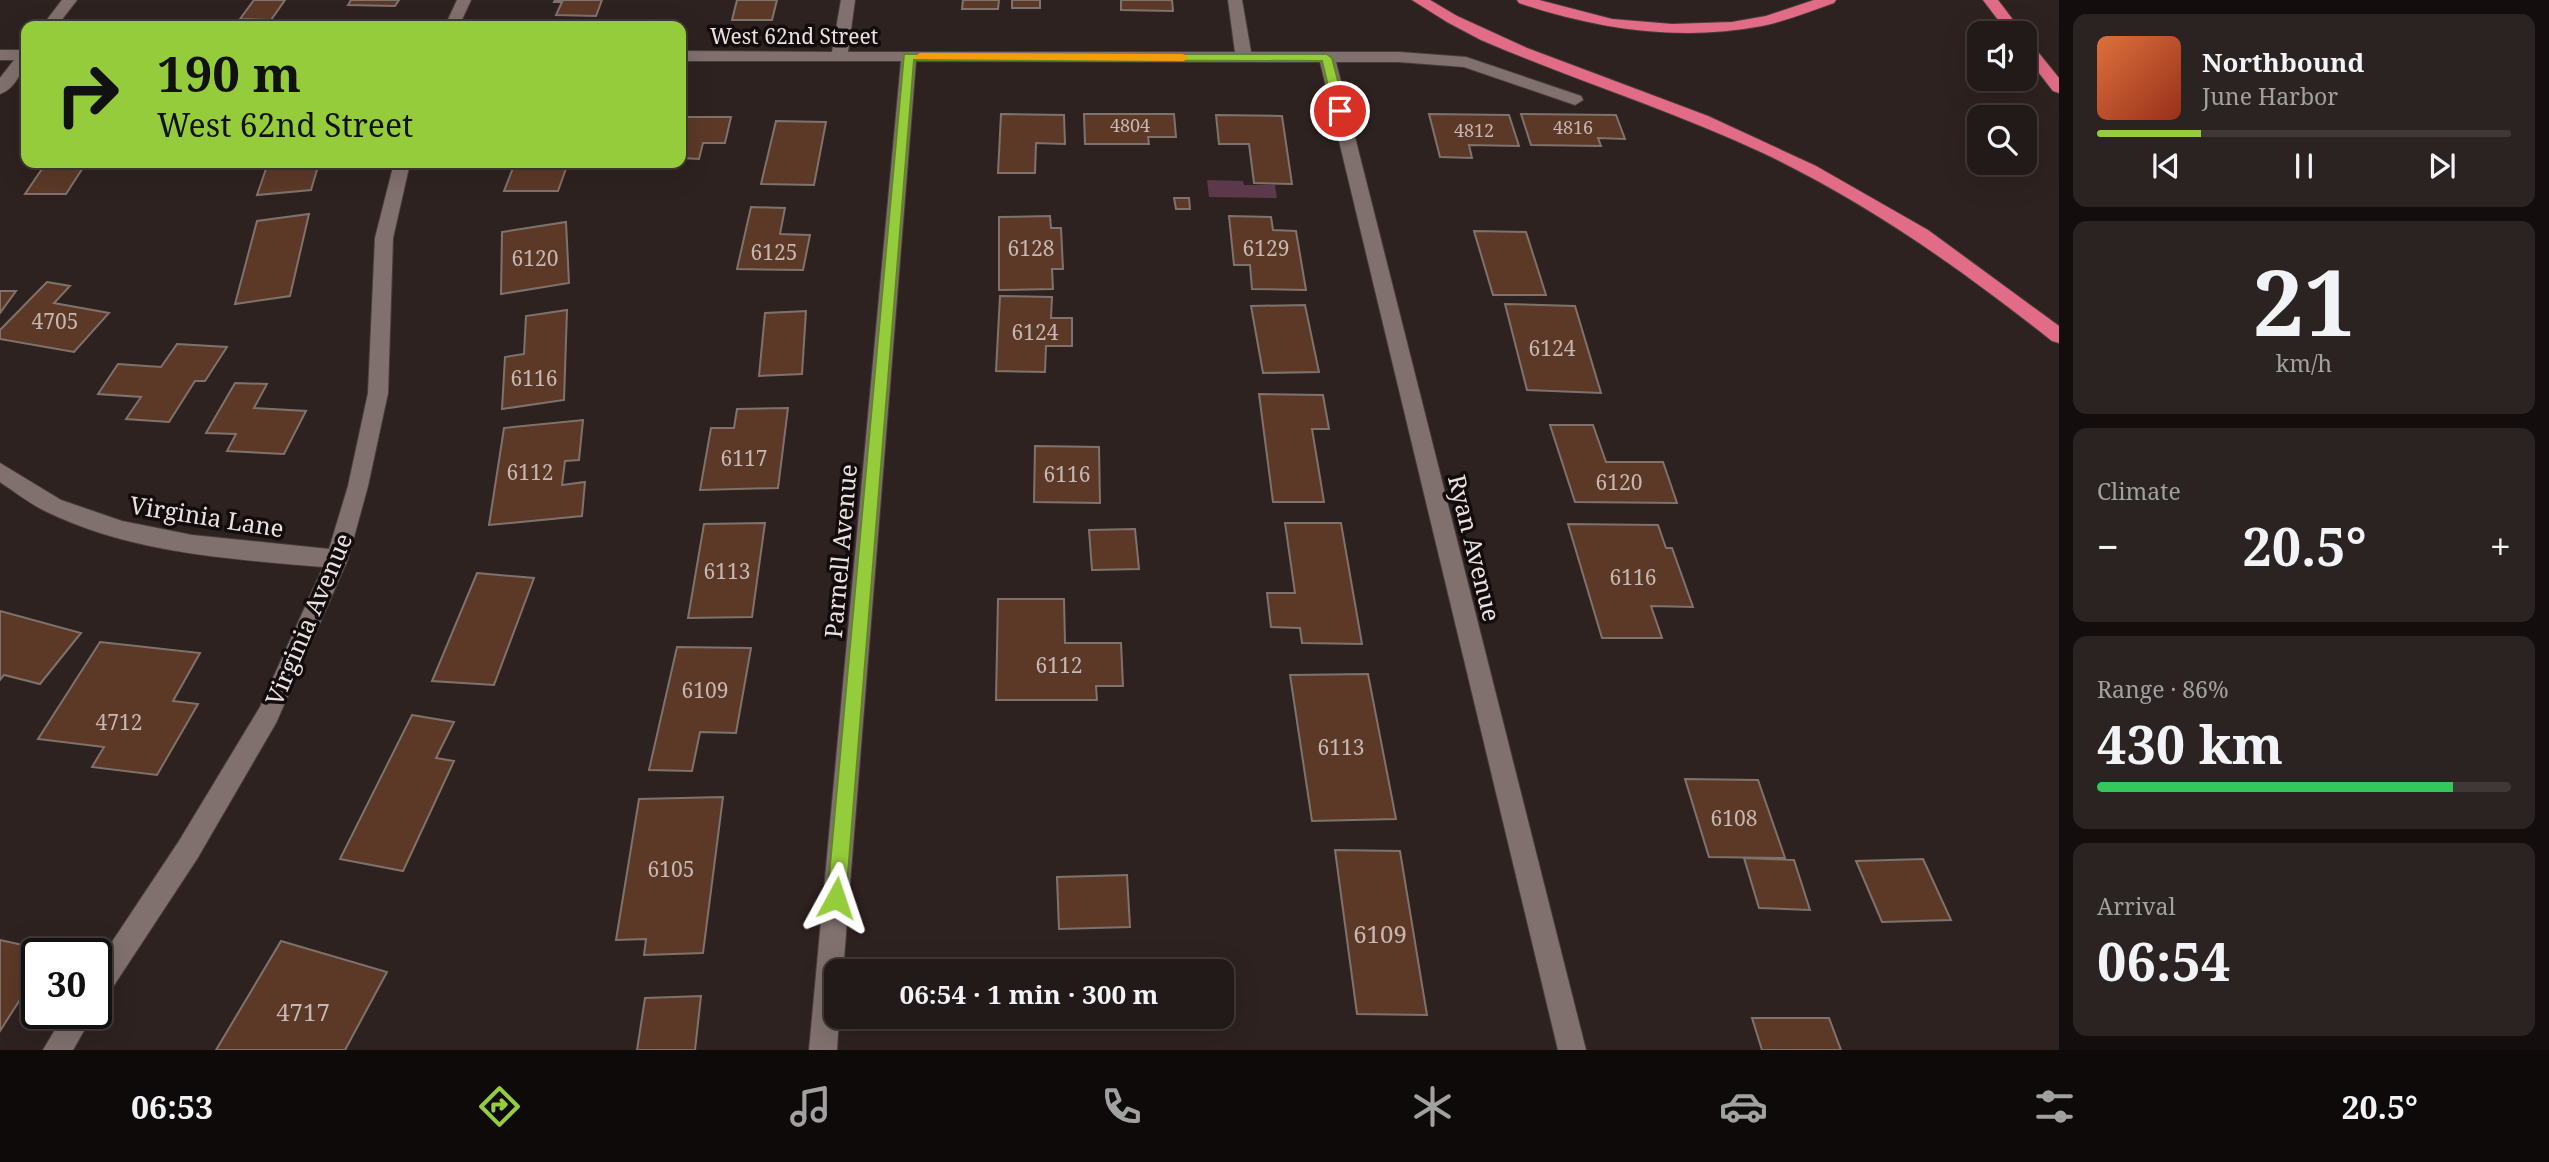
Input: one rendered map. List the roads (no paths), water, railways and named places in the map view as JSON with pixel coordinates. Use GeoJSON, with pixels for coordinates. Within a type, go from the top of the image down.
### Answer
{"type":"FeatureCollection","features":[{"type":"Feature","properties":{"kind":"highway"},"geometry":{"type":"LineString","coordinates":[[1419,0],[1474,30],[1721,128],[1840,186],[1908,226],[1979,274],[2059,336]]}},
{"type":"Feature","properties":{"kind":"highway"},"geometry":{"type":"LineString","coordinates":[[1524,0],[1620,26],[1684,29],[1765,21],[1829,0]]}},
{"type":"Feature","properties":{"kind":"highway"},"geometry":{"type":"LineString","coordinates":[[1990,0],[2007,21]]}},
{"type":"Feature","properties":{"kind":"highway"},"geometry":{"type":"LineString","coordinates":[[2037,60],[2059,89]]}},
{"type":"Feature","properties":{"kind":"street"},"geometry":{"type":"LineString","coordinates":[[53,21],[70,0]]}},
{"type":"Feature","properties":{"kind":"street"},"geometry":{"type":"LineString","coordinates":[[454,21],[464,0]]}},
{"type":"Feature","properties":{"kind":"street"},"geometry":{"type":"LineString","coordinates":[[839,57],[848,0]]}},
{"type":"Feature","properties":{"kind":"street"},"geometry":{"type":"LineString","coordinates":[[1235,0],[1244,58]]}},
{"type":"Feature","properties":{"kind":"street"},"geometry":{"type":"LineString","coordinates":[[0,54],[21,55]]}},
{"type":"Feature","properties":{"kind":"street","name":"West 62nd Street"},"geometry":{"type":"LineString","coordinates":[[686,56],[1399,57],[1466,62],[1575,100]]}},
{"type":"Feature","properties":{"kind":"street","name":"Parnell Avenue"},"geometry":{"type":"LineString","coordinates":[[824,1050],[909,57]]}},
{"type":"Feature","properties":{"kind":"street","name":"Ryan Avenue"},"geometry":{"type":"LineString","coordinates":[[1327,58],[1572,1050]]}},
{"type":"Feature","properties":{"kind":"street"},"geometry":{"type":"LineString","coordinates":[[0,89],[21,62]]}},
{"type":"Feature","properties":{"kind":"street","name":"Virginia Avenue"},"geometry":{"type":"LineString","coordinates":[[112,966],[188,850],[268,715],[337,559],[358,486],[378,393],[384,238],[401,168]]}},
{"type":"Feature","properties":{"kind":"street","name":"Virginia Lane"},"geometry":{"type":"LineString","coordinates":[[0,471],[52,505],[128,533],[216,548],[337,559]]}},
{"type":"Feature","properties":{"kind":"street"},"geometry":{"type":"LineString","coordinates":[[57,1050],[71,1029]]}}]}
